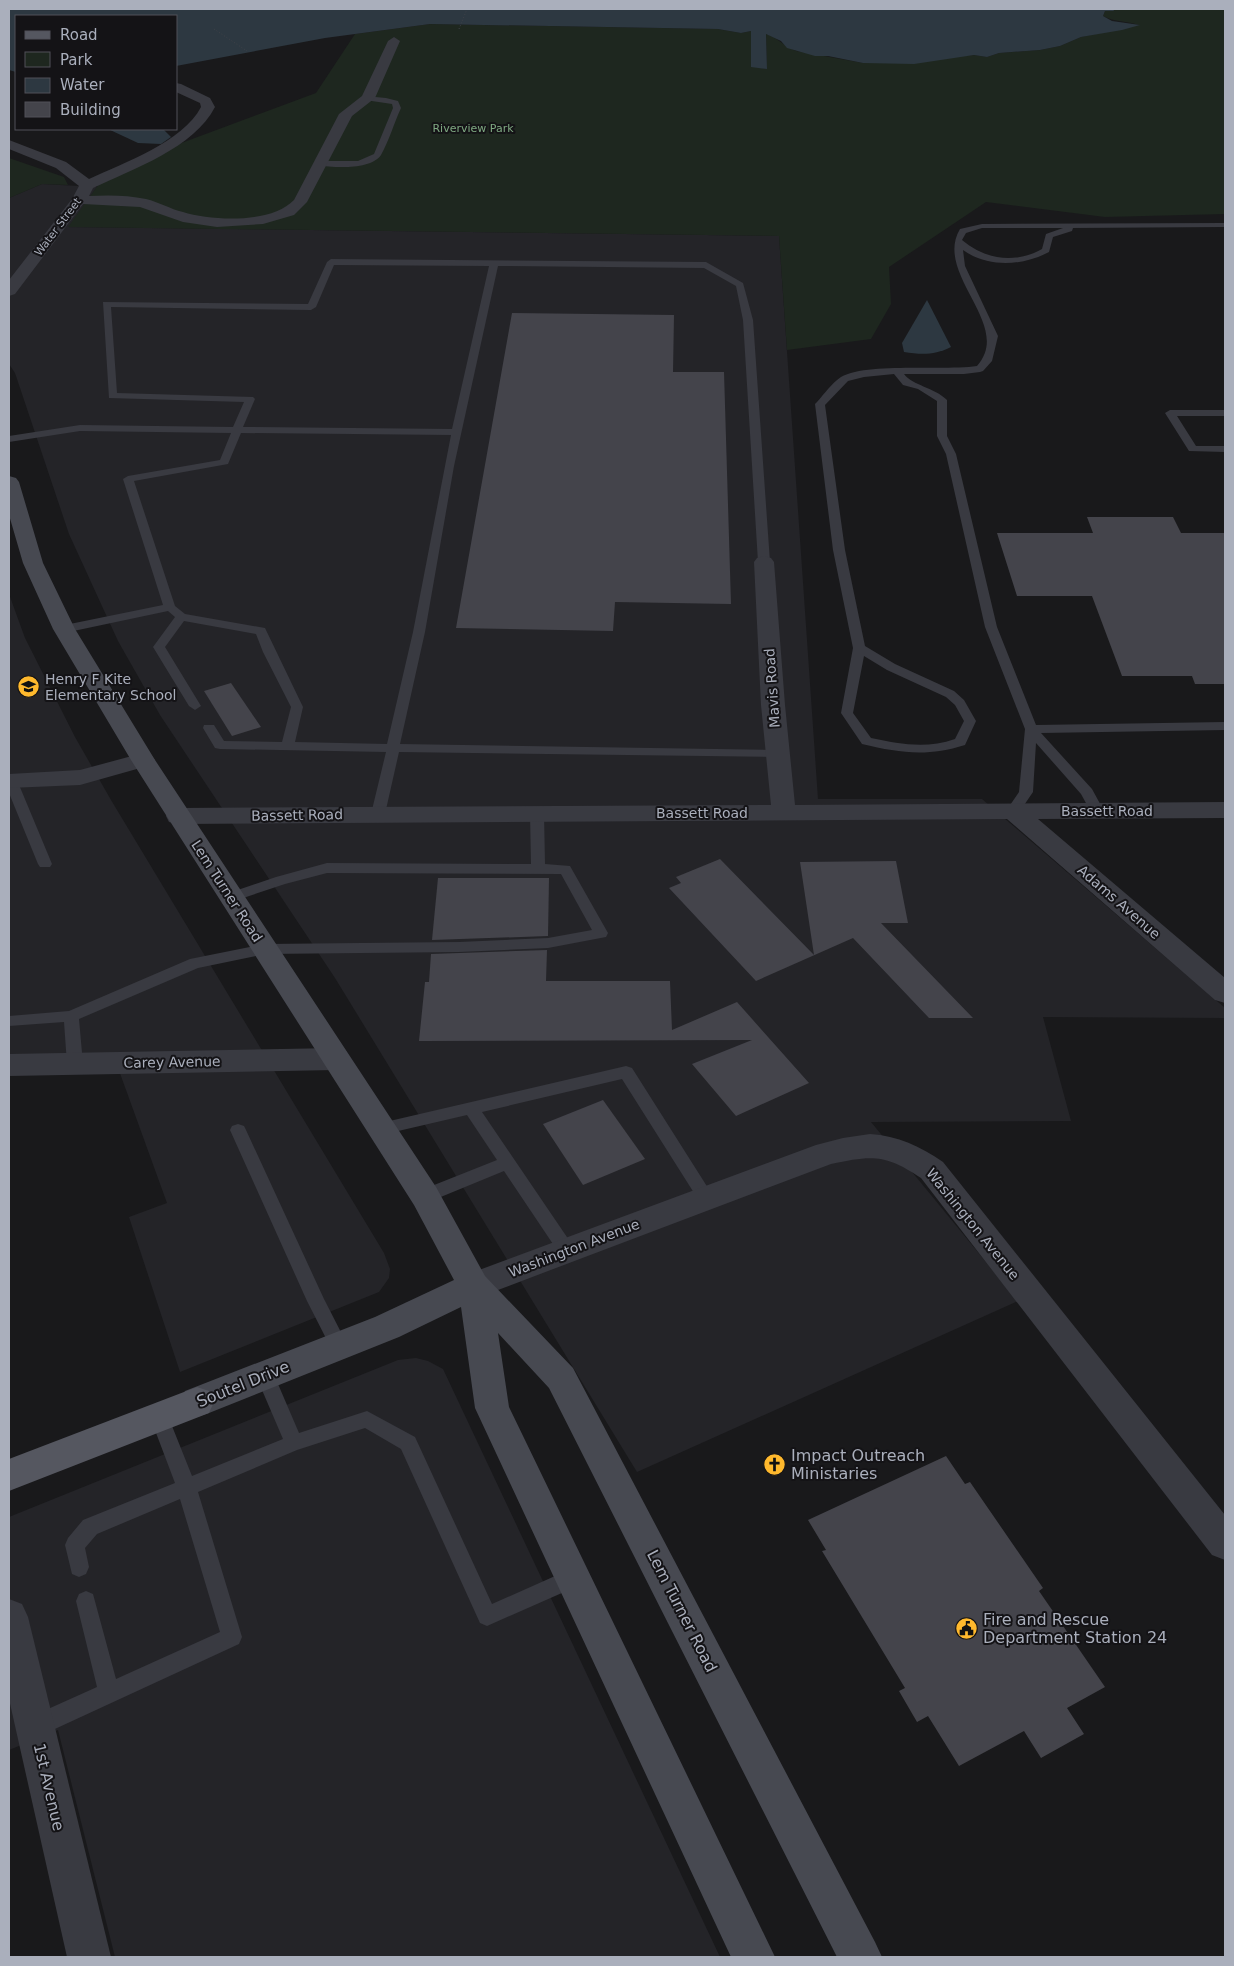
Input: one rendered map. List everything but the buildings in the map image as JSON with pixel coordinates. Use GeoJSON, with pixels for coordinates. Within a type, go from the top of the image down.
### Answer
{"type":"FeatureCollection","features":[{"type":"Feature","properties":{"kind":"main road","name":"Lem Turner Road"},"geometry":{"type":"LineString","coordinates":[[9,482],[33,563],[64,629],[143,760],[425,1196],[474,1286],[561,1378],[860,1957]]}},
{"type":"Feature","properties":{"kind":"main road","name":"Lem Turner Road"},"geometry":{"type":"LineString","coordinates":[[474,1286],[492,1408],[753,1957]]}},
{"type":"Feature","properties":{"kind":"main road","name":"Soutel Drive"},"geometry":{"type":"LineString","coordinates":[[9,1475],[387,1327],[474,1286]]}},
{"type":"Feature","properties":{"kind":"street"},"geometry":{"type":"LineString","coordinates":[[79,200],[123,201],[148,204],[176,215],[199,221],[236,222],[267,218],[290,212],[300,202],[346,114],[368,98],[394,41]]}},
{"type":"Feature","properties":{"kind":"street"},"geometry":{"type":"LineString","coordinates":[[86,185],[172,143],[196,125],[207,113],[208,106],[205,101],[178,88]]}},
{"type":"Feature","properties":{"kind":"street","name":"Water Street"},"geometry":{"type":"LineString","coordinates":[[9,144],[65,166],[78,174],[86,185],[79,200],[9,291]]}},
{"type":"Feature","properties":{"kind":"street","name":"Mavis Road"},"geometry":{"type":"LineString","coordinates":[[764,562],[777,754],[784,813]]}},
{"type":"Feature","properties":{"kind":"street"},"geometry":{"type":"LineString","coordinates":[[10,780],[80,777],[143,760]]}},
{"type":"Feature","properties":{"kind":"street","name":"Bassett Road"},"geometry":{"type":"LineString","coordinates":[[178,816],[1225,810]]}},
{"type":"Feature","properties":{"kind":"street","name":"Adams Avenue"},"geometry":{"type":"LineString","coordinates":[[1013,811],[1225,993]]}},
{"type":"Feature","properties":{"kind":"street","name":"Carey Avenue"},"geometry":{"type":"LineString","coordinates":[[9,1065],[336,1059]]}},
{"type":"Feature","properties":{"kind":"street","name":"Washington Avenue"},"geometry":{"type":"LineString","coordinates":[[474,1286],[827,1153],[859,1146],[887,1147],[913,1155],[932,1170],[1225,1543]]}},
{"type":"Feature","properties":{"kind":"street","name":"1st Avenue"},"geometry":{"type":"LineString","coordinates":[[9,1618],[89,1957]]}},
{"type":"Feature","properties":{"kind":"lane"},"geometry":{"type":"LineString","coordinates":[[321,163],[356,164],[373,160],[378,155],[397,108],[395,103],[368,98]]}},
{"type":"Feature","properties":{"kind":"lane"},"geometry":{"type":"LineString","coordinates":[[958,241],[978,255],[1002,260],[1018,260],[1038,256],[1046,250],[1049,236],[1081,225]]}},
{"type":"Feature","properties":{"kind":"lane"},"geometry":{"type":"LineString","coordinates":[[859,648],[891,667],[944,691],[960,703],[970,721],[960,742],[940,749],[906,750],[867,741],[847,714],[859,648],[839,550],[820,404],[845,380],[863,374],[897,371],[964,371],[980,369],[987,361],[993,336],[960,266],[958,241],[963,231],[982,226],[1225,226]]}},
{"type":"Feature","properties":{"kind":"lane"},"geometry":{"type":"LineString","coordinates":[[288,746],[297,707],[273,661],[261,631],[181,617],[170,607],[128,479],[224,462],[250,399],[112,396],[106,304],[311,307],[331,262],[706,265],[740,284],[748,320],[764,562]]}},
{"type":"Feature","properties":{"kind":"lane"},"geometry":{"type":"LineString","coordinates":[[378,814],[419,632],[456,432],[494,263]]}},
{"type":"Feature","properties":{"kind":"lane"},"geometry":{"type":"LineString","coordinates":[[897,371],[906,383],[921,387],[942,400],[942,436],[951,454],[991,627],[1031,729],[1087,792],[1097,811]]}},
{"type":"Feature","properties":{"kind":"lane"},"geometry":{"type":"LineString","coordinates":[[1225,412],[1170,413],[1193,449],[1225,449]]}},
{"type":"Feature","properties":{"kind":"lane"},"geometry":{"type":"LineString","coordinates":[[9,439],[80,428],[456,432]]}},
{"type":"Feature","properties":{"kind":"lane"},"geometry":{"type":"LineString","coordinates":[[64,629],[170,607]]}},
{"type":"Feature","properties":{"kind":"lane"},"geometry":{"type":"LineString","coordinates":[[181,617],[159,646],[195,706]]}},
{"type":"Feature","properties":{"kind":"lane"},"geometry":{"type":"LineString","coordinates":[[1031,729],[1225,726]]}},
{"type":"Feature","properties":{"kind":"lane"},"geometry":{"type":"LineString","coordinates":[[209,728],[220,744],[777,754]]}},
{"type":"Feature","properties":{"kind":"lane"},"geometry":{"type":"LineString","coordinates":[[1013,811],[1026,792],[1031,729]]}},
{"type":"Feature","properties":{"kind":"lane"},"geometry":{"type":"LineString","coordinates":[[10,780],[45,864]]}},
{"type":"Feature","properties":{"kind":"lane"},"geometry":{"type":"LineString","coordinates":[[537,813],[538,870]]}},
{"type":"Feature","properties":{"kind":"lane"},"geometry":{"type":"LineString","coordinates":[[9,1021],[71,1016],[195,963],[265,949],[459,947],[548,943],[601,933],[565,869],[328,868],[281,880],[231,897]]}},
{"type":"Feature","properties":{"kind":"lane"},"geometry":{"type":"LineString","coordinates":[[71,1016],[75,1064]]}},
{"type":"Feature","properties":{"kind":"lane"},"geometry":{"type":"LineString","coordinates":[[381,1129],[626,1072],[706,1198]]}},
{"type":"Feature","properties":{"kind":"lane"},"geometry":{"type":"LineString","coordinates":[[472,1108],[567,1251]]}},
{"type":"Feature","properties":{"kind":"lane"},"geometry":{"type":"LineString","coordinates":[[238,1130],[316,1301],[339,1346]]}},
{"type":"Feature","properties":{"kind":"lane"},"geometry":{"type":"LineString","coordinates":[[425,1196],[508,1162]]}},
{"type":"Feature","properties":{"kind":"lane"},"geometry":{"type":"LineString","coordinates":[[264,1376],[294,1444]]}},
{"type":"Feature","properties":{"kind":"lane"},"geometry":{"type":"LineString","coordinates":[[34,1727],[232,1637],[187,1489],[159,1417]]}},
{"type":"Feature","properties":{"kind":"lane"},"geometry":{"type":"LineString","coordinates":[[79,1567],[75,1545],[90,1527],[294,1444],[367,1419],[408,1444],[487,1616],[573,1578]]}},
{"type":"Feature","properties":{"kind":"lane"},"geometry":{"type":"LineString","coordinates":[[86,1601],[109,1693]]}},
{"type":"Feature","properties":{"kind":"path"},"geometry":{"type":"LineString","coordinates":[[459,29],[467,9]]}},
{"type":"Feature","properties":{"kind":"path"},"geometry":{"type":"LineString","coordinates":[[214,29],[247,51]]}},
{"type":"Feature","properties":{"kind":"shaded area"},"geometry":{"type":"Polygon","coordinates":[[[42,184],[97,187],[69,227],[779,236],[818,799],[982,799],[1225,1008],[1225,1018],[1043,1017],[1071,1121],[871,1122],[1018,1301],[637,1472],[335,978],[160,715],[118,641],[69,534],[15,373],[9,364],[9,198],[42,184]]]}},
{"type":"Feature","properties":{"kind":"shaded area"},"geometry":{"type":"Polygon","coordinates":[[[9,594],[25,638],[75,737],[384,1253],[390,1269],[389,1278],[379,1292],[180,1372],[129,1217],[167,1203],[113,1054],[9,1056],[9,594]]]}},
{"type":"Feature","properties":{"kind":"shaded area"},"geometry":{"type":"Polygon","coordinates":[[[416,1358],[428,1361],[443,1369],[720,1957],[115,1957],[58,1730],[9,1750],[9,1517],[398,1360],[416,1358]]]}},
{"type":"Feature","properties":{"kind":"green space","name":"Riverview Park"},"geometry":{"type":"Polygon","coordinates":[[[1113,9],[1225,9],[1225,214],[1105,217],[986,202],[889,267],[891,304],[871,339],[787,350],[779,236],[68,227],[109,170],[316,93],[355,34],[430,24],[718,29],[741,33],[751,31],[751,66],[767,69],[766,34],[796,51],[863,63],[974,55],[987,57],[999,53],[1040,50],[1060,46],[1081,37],[1139,25],[1103,16],[1105,11],[1113,11],[1113,9]]]}},
{"type":"Feature","properties":{"kind":"green space"},"geometry":{"type":"Polygon","coordinates":[[[9,158],[64,177],[68,185],[42,184],[9,198],[9,158]]]}},
{"type":"Feature","properties":{"kind":"water"},"geometry":{"type":"Polygon","coordinates":[[[9,9],[1113,9],[1114,11],[1105,11],[1103,16],[1112,21],[1140,25],[1081,37],[1060,46],[1040,50],[999,53],[987,57],[974,55],[914,64],[863,63],[828,56],[815,56],[787,48],[781,41],[766,34],[767,69],[751,67],[751,31],[741,33],[718,29],[430,24],[325,38],[178,66],[178,15],[15,15],[15,72],[9,70],[9,9]]]}},
{"type":"Feature","properties":{"kind":"water"},"geometry":{"type":"Polygon","coordinates":[[[110,130],[164,130],[171,137],[161,144],[138,143],[110,130]]]}},
{"type":"Feature","properties":{"kind":"water"},"geometry":{"type":"Polygon","coordinates":[[[927,300],[951,347],[928,354],[904,352],[902,343],[927,300]]]}},
{"type":"Feature","properties":{"kind":"place","name":"Henry F Kite Elementary School"},"geometry":{"type":"Point","coordinates":[29,687]}},
{"type":"Feature","properties":{"kind":"place","name":"Impact Outreach Ministaries"},"geometry":{"type":"Point","coordinates":[775,1464]}},
{"type":"Feature","properties":{"kind":"place","name":"Fire and Rescue Department Station 24"},"geometry":{"type":"Point","coordinates":[967,1628]}}]}
